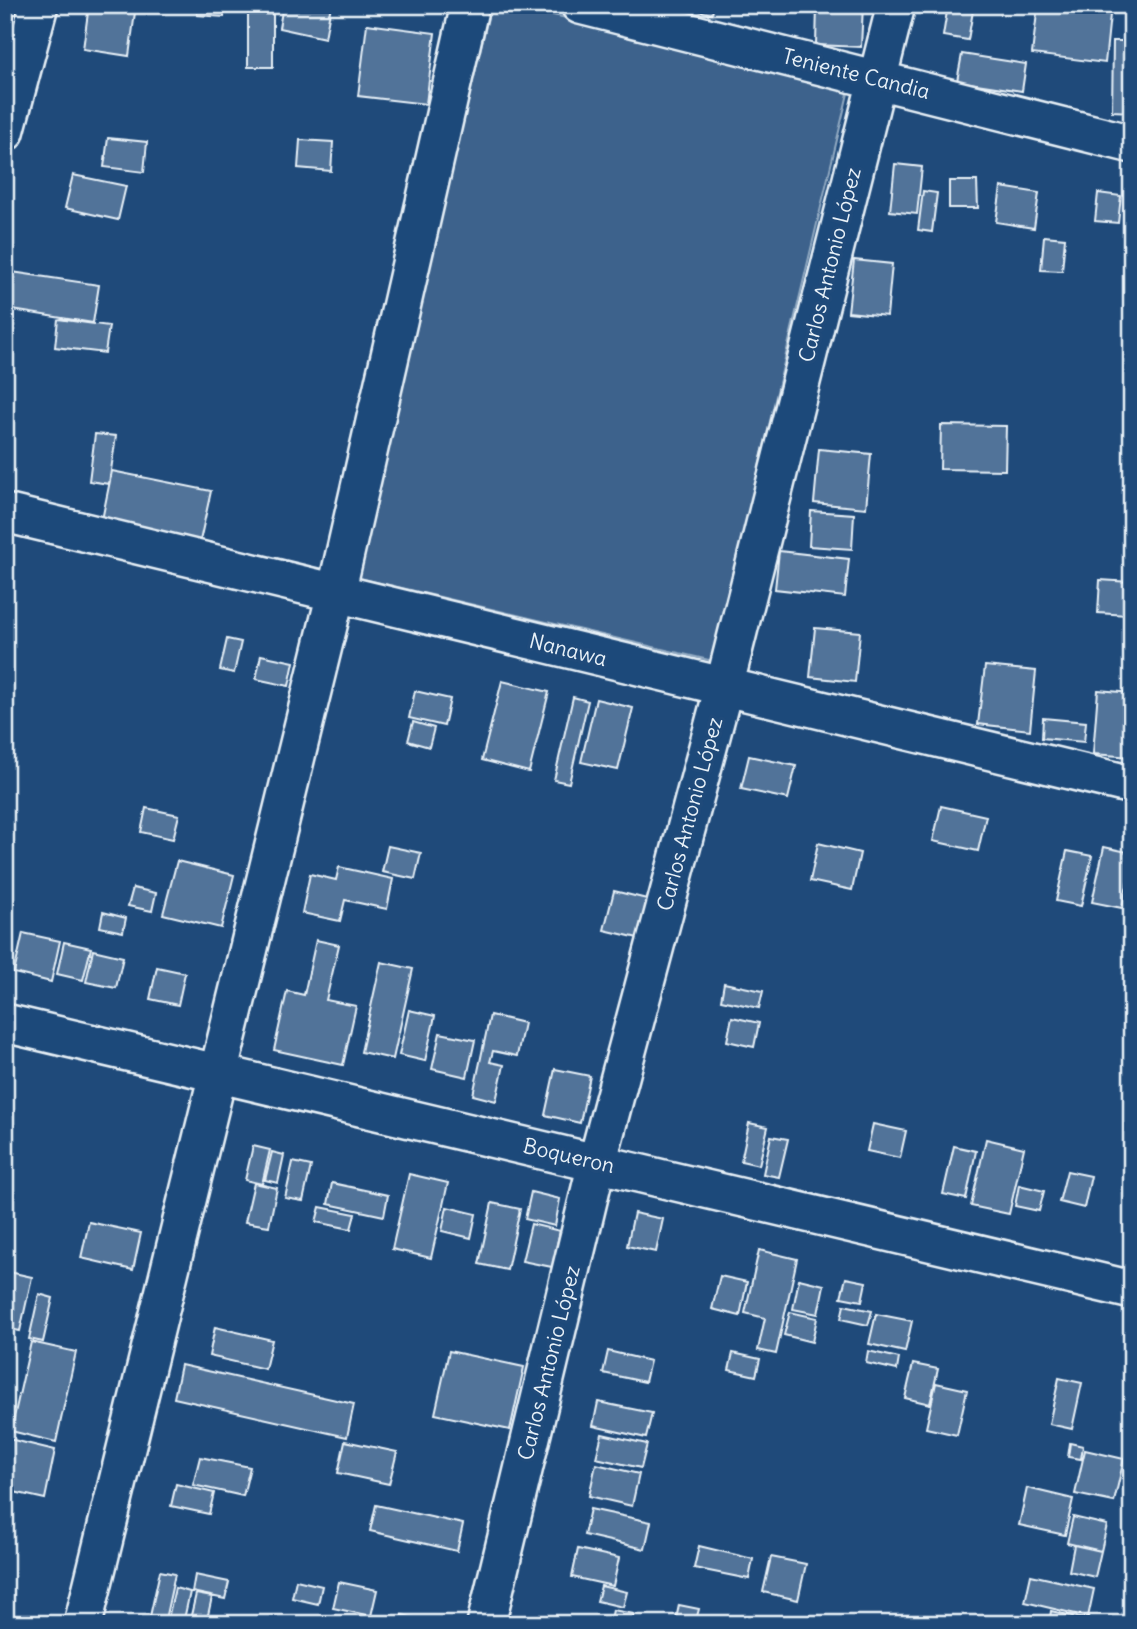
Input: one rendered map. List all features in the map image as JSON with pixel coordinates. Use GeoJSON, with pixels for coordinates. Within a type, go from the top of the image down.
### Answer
{"type":"FeatureCollection","features":[{"type":"Feature","properties":{"kind":"street"},"geometry":{"type":"LineString","coordinates":[[5,132],[38,5]]}},
{"type":"Feature","properties":{"kind":"street"},"geometry":{"type":"LineString","coordinates":[[83,1624],[336,593],[470,5]]}},
{"type":"Feature","properties":{"kind":"street","name":"Teniente Candia"},"geometry":{"type":"LineString","coordinates":[[580,5],[1132,144]]}},
{"type":"Feature","properties":{"kind":"street","name":"Carlos Antonio López"},"geometry":{"type":"LineString","coordinates":[[486,1624],[597,1163],[723,687],[896,5]]}},
{"type":"Feature","properties":{"kind":"street","name":"Nanawa"},"geometry":{"type":"LineString","coordinates":[[5,513],[1132,785]]}},
{"type":"Feature","properties":{"kind":"street","name":"Boqueron"},"geometry":{"type":"LineString","coordinates":[[5,1023],[1132,1290]]}},
{"type":"Feature","properties":{"kind":"shaded area"},"geometry":{"type":"Polygon","coordinates":[[[491,5],[511,5],[850,85],[713,661],[355,577],[491,5]]]}},
{"type":"Feature","properties":{"kind":"building"},"geometry":{"type":"Polygon","coordinates":[[[89,5],[136,5],[129,56],[83,49],[89,5]]]}},
{"type":"Feature","properties":{"kind":"building"},"geometry":{"type":"Polygon","coordinates":[[[197,5],[224,5],[224,17],[197,15],[197,5]]]}},
{"type":"Feature","properties":{"kind":"building"},"geometry":{"type":"Polygon","coordinates":[[[283,5],[331,5],[325,38],[279,28],[283,5]]]}},
{"type":"Feature","properties":{"kind":"building"},"geometry":{"type":"Polygon","coordinates":[[[681,5],[714,5],[712,14],[681,5]]]}},
{"type":"Feature","properties":{"kind":"building"},"geometry":{"type":"Polygon","coordinates":[[[734,5],[764,5],[764,10],[734,5]]]}},
{"type":"Feature","properties":{"kind":"building"},"geometry":{"type":"Polygon","coordinates":[[[817,5],[863,5],[861,47],[816,45],[817,5]]]}},
{"type":"Feature","properties":{"kind":"building"},"geometry":{"type":"Polygon","coordinates":[[[948,5],[974,5],[968,40],[943,36],[948,5]]]}},
{"type":"Feature","properties":{"kind":"building"},"geometry":{"type":"Polygon","coordinates":[[[1038,5],[1111,5],[1105,63],[1032,54],[1038,5]]]}},
{"type":"Feature","properties":{"kind":"building"},"geometry":{"type":"Polygon","coordinates":[[[248,14],[273,14],[273,67],[248,67],[248,14]]]}},
{"type":"Feature","properties":{"kind":"building"},"geometry":{"type":"Polygon","coordinates":[[[367,24],[435,33],[426,104],[358,96],[367,24]]]}},
{"type":"Feature","properties":{"kind":"building"},"geometry":{"type":"Polygon","coordinates":[[[1113,41],[1132,41],[1132,112],[1112,111],[1113,41]]]}},
{"type":"Feature","properties":{"kind":"building"},"geometry":{"type":"Polygon","coordinates":[[[962,54],[1026,64],[1022,91],[957,81],[962,54]]]}},
{"type":"Feature","properties":{"kind":"building"},"geometry":{"type":"Polygon","coordinates":[[[108,138],[147,142],[144,172],[104,167],[108,138]]]}},
{"type":"Feature","properties":{"kind":"building"},"geometry":{"type":"Polygon","coordinates":[[[300,140],[333,142],[331,171],[298,168],[300,140]]]}},
{"type":"Feature","properties":{"kind":"building"},"geometry":{"type":"Polygon","coordinates":[[[895,164],[922,167],[917,214],[890,211],[895,164]]]}},
{"type":"Feature","properties":{"kind":"building"},"geometry":{"type":"Polygon","coordinates":[[[73,175],[126,186],[118,220],[65,208],[73,175]]]}},
{"type":"Feature","properties":{"kind":"building"},"geometry":{"type":"Polygon","coordinates":[[[949,181],[977,181],[978,208],[949,208],[949,181]]]}},
{"type":"Feature","properties":{"kind":"building"},"geometry":{"type":"Polygon","coordinates":[[[1001,187],[1039,193],[1034,228],[996,222],[1001,187]]]}},
{"type":"Feature","properties":{"kind":"building"},"geometry":{"type":"Polygon","coordinates":[[[923,191],[937,193],[932,232],[918,230],[923,191]]]}},
{"type":"Feature","properties":{"kind":"building"},"geometry":{"type":"Polygon","coordinates":[[[1098,193],[1121,196],[1118,223],[1095,221],[1098,193]]]}},
{"type":"Feature","properties":{"kind":"building"},"geometry":{"type":"Polygon","coordinates":[[[1044,236],[1065,238],[1062,271],[1041,270],[1044,236]]]}},
{"type":"Feature","properties":{"kind":"building"},"geometry":{"type":"Polygon","coordinates":[[[854,260],[892,264],[887,316],[848,312],[854,260]]]}},
{"type":"Feature","properties":{"kind":"building"},"geometry":{"type":"Polygon","coordinates":[[[12,272],[99,285],[93,323],[6,309],[12,272]]]}},
{"type":"Feature","properties":{"kind":"building"},"geometry":{"type":"Polygon","coordinates":[[[58,319],[109,326],[105,353],[55,347],[58,319]]]}},
{"type":"Feature","properties":{"kind":"building"},"geometry":{"type":"Polygon","coordinates":[[[941,425],[1006,426],[1005,470],[940,469],[941,425]]]}},
{"type":"Feature","properties":{"kind":"building"},"geometry":{"type":"Polygon","coordinates":[[[95,434],[116,436],[109,484],[89,481],[95,434]]]}},
{"type":"Feature","properties":{"kind":"building"},"geometry":{"type":"Polygon","coordinates":[[[819,449],[871,454],[866,508],[814,503],[819,449]]]}},
{"type":"Feature","properties":{"kind":"building"},"geometry":{"type":"Polygon","coordinates":[[[112,471],[211,491],[200,541],[102,520],[112,471]]]}},
{"type":"Feature","properties":{"kind":"building"},"geometry":{"type":"Polygon","coordinates":[[[811,511],[854,514],[852,549],[809,546],[811,511]]]}},
{"type":"Feature","properties":{"kind":"building"},"geometry":{"type":"Polygon","coordinates":[[[779,551],[849,559],[845,597],[775,589],[779,551]]]}},
{"type":"Feature","properties":{"kind":"building"},"geometry":{"type":"Polygon","coordinates":[[[1100,580],[1130,582],[1127,615],[1098,613],[1100,580]]]}},
{"type":"Feature","properties":{"kind":"building"},"geometry":{"type":"Polygon","coordinates":[[[815,628],[860,632],[855,682],[810,677],[815,628]]]}},
{"type":"Feature","properties":{"kind":"building"},"geometry":{"type":"Polygon","coordinates":[[[227,639],[241,642],[234,673],[220,670],[227,639]]]}},
{"type":"Feature","properties":{"kind":"building"},"geometry":{"type":"Polygon","coordinates":[[[261,655],[294,662],[289,686],[256,679],[261,655]]]}},
{"type":"Feature","properties":{"kind":"building"},"geometry":{"type":"Polygon","coordinates":[[[985,666],[1036,671],[1030,730],[978,724],[985,666]]]}},
{"type":"Feature","properties":{"kind":"building"},"geometry":{"type":"Polygon","coordinates":[[[502,681],[549,692],[529,772],[482,760],[502,681]]]}},
{"type":"Feature","properties":{"kind":"building"},"geometry":{"type":"Polygon","coordinates":[[[1098,690],[1132,693],[1132,757],[1093,754],[1098,690]]]}},
{"type":"Feature","properties":{"kind":"building"},"geometry":{"type":"Polygon","coordinates":[[[415,691],[450,699],[444,726],[409,718],[415,691]]]}},
{"type":"Feature","properties":{"kind":"building"},"geometry":{"type":"Polygon","coordinates":[[[573,697],[588,701],[569,783],[554,780],[573,697]]]}},
{"type":"Feature","properties":{"kind":"building"},"geometry":{"type":"Polygon","coordinates":[[[596,699],[633,708],[618,770],[581,762],[596,699]]]}},
{"type":"Feature","properties":{"kind":"building"},"geometry":{"type":"Polygon","coordinates":[[[1043,718],[1086,722],[1084,742],[1042,738],[1043,718]]]}},
{"type":"Feature","properties":{"kind":"building"},"geometry":{"type":"Polygon","coordinates":[[[413,722],[434,728],[429,747],[408,741],[413,722]]]}},
{"type":"Feature","properties":{"kind":"building"},"geometry":{"type":"Polygon","coordinates":[[[749,756],[796,766],[788,799],[741,789],[749,756]]]}},
{"type":"Feature","properties":{"kind":"building"},"geometry":{"type":"Polygon","coordinates":[[[941,806],[986,816],[978,851],[933,841],[941,806]]]}},
{"type":"Feature","properties":{"kind":"building"},"geometry":{"type":"Polygon","coordinates":[[[146,808],[179,815],[173,839],[141,832],[146,808]]]}},
{"type":"Feature","properties":{"kind":"building"},"geometry":{"type":"Polygon","coordinates":[[[818,843],[860,853],[852,890],[810,881],[818,843]]]}},
{"type":"Feature","properties":{"kind":"building"},"geometry":{"type":"Polygon","coordinates":[[[388,846],[421,853],[415,879],[382,872],[388,846]]]}},
{"type":"Feature","properties":{"kind":"building"},"geometry":{"type":"Polygon","coordinates":[[[1104,847],[1132,853],[1122,908],[1092,902],[1104,847]]]}},
{"type":"Feature","properties":{"kind":"building"},"geometry":{"type":"Polygon","coordinates":[[[1067,851],[1092,856],[1081,906],[1056,901],[1067,851]]]}},
{"type":"Feature","properties":{"kind":"building"},"geometry":{"type":"Polygon","coordinates":[[[177,861],[234,875],[221,928],[163,914],[177,861]]]}},
{"type":"Feature","properties":{"kind":"building"},"geometry":{"type":"Polygon","coordinates":[[[339,867],[393,879],[387,909],[345,900],[340,921],[302,913],[310,874],[336,880],[339,867]]]}},
{"type":"Feature","properties":{"kind":"building"},"geometry":{"type":"Polygon","coordinates":[[[133,888],[156,893],[152,911],[128,906],[133,888]]]}},
{"type":"Feature","properties":{"kind":"building"},"geometry":{"type":"Polygon","coordinates":[[[614,891],[647,899],[638,938],[604,930],[614,891]]]}},
{"type":"Feature","properties":{"kind":"building"},"geometry":{"type":"Polygon","coordinates":[[[103,912],[126,918],[123,932],[100,927],[103,912]]]}},
{"type":"Feature","properties":{"kind":"building"},"geometry":{"type":"Polygon","coordinates":[[[5,916],[12,918],[5,951],[5,916]]]}},
{"type":"Feature","properties":{"kind":"building"},"geometry":{"type":"Polygon","coordinates":[[[23,933],[60,941],[51,982],[14,973],[23,933]]]}},
{"type":"Feature","properties":{"kind":"building"},"geometry":{"type":"Polygon","coordinates":[[[316,940],[339,945],[326,1000],[356,1006],[343,1065],[274,1050],[287,991],[304,995],[316,940]]]}},
{"type":"Feature","properties":{"kind":"building"},"geometry":{"type":"Polygon","coordinates":[[[64,942],[91,948],[83,980],[57,974],[64,942]]]}},
{"type":"Feature","properties":{"kind":"building"},"geometry":{"type":"Polygon","coordinates":[[[93,950],[123,957],[116,988],[86,982],[93,950]]]}},
{"type":"Feature","properties":{"kind":"building"},"geometry":{"type":"Polygon","coordinates":[[[381,962],[413,969],[393,1059],[361,1052],[381,962]]]}},
{"type":"Feature","properties":{"kind":"building"},"geometry":{"type":"Polygon","coordinates":[[[157,967],[185,973],[178,1005],[150,999],[157,967]]]}},
{"type":"Feature","properties":{"kind":"building"},"geometry":{"type":"Polygon","coordinates":[[[724,983],[763,991],[759,1008],[721,1000],[724,983]]]}},
{"type":"Feature","properties":{"kind":"building"},"geometry":{"type":"Polygon","coordinates":[[[409,1010],[435,1016],[425,1061],[399,1055],[409,1010]]]}},
{"type":"Feature","properties":{"kind":"building"},"geometry":{"type":"Polygon","coordinates":[[[490,1015],[524,1023],[517,1056],[493,1051],[490,1062],[504,1065],[496,1101],[473,1095],[490,1015]]]}},
{"type":"Feature","properties":{"kind":"building"},"geometry":{"type":"Polygon","coordinates":[[[732,1017],[759,1023],[754,1047],[727,1041],[732,1017]]]}},
{"type":"Feature","properties":{"kind":"building"},"geometry":{"type":"Polygon","coordinates":[[[440,1033],[475,1040],[467,1077],[432,1069],[440,1033]]]}},
{"type":"Feature","properties":{"kind":"building"},"geometry":{"type":"Polygon","coordinates":[[[555,1069],[590,1076],[580,1123],[545,1115],[555,1069]]]}},
{"type":"Feature","properties":{"kind":"building"},"geometry":{"type":"Polygon","coordinates":[[[749,1123],[768,1127],[759,1165],[741,1161],[749,1123]]]}},
{"type":"Feature","properties":{"kind":"building"},"geometry":{"type":"Polygon","coordinates":[[[873,1124],[906,1131],[900,1158],[867,1151],[873,1124]]]}},
{"type":"Feature","properties":{"kind":"building"},"geometry":{"type":"Polygon","coordinates":[[[771,1136],[788,1139],[779,1177],[763,1174],[771,1136]]]}},
{"type":"Feature","properties":{"kind":"building"},"geometry":{"type":"Polygon","coordinates":[[[986,1139],[1024,1148],[1009,1214],[971,1206],[986,1139]]]}},
{"type":"Feature","properties":{"kind":"building"},"geometry":{"type":"Polygon","coordinates":[[[253,1146],[270,1150],[262,1184],[245,1180],[253,1146]]]}},
{"type":"Feature","properties":{"kind":"building"},"geometry":{"type":"Polygon","coordinates":[[[954,1146],[976,1151],[966,1199],[943,1194],[954,1146]]]}},
{"type":"Feature","properties":{"kind":"building"},"geometry":{"type":"Polygon","coordinates":[[[272,1152],[284,1155],[278,1183],[265,1180],[272,1152]]]}},
{"type":"Feature","properties":{"kind":"building"},"geometry":{"type":"Polygon","coordinates":[[[293,1162],[311,1166],[303,1201],[285,1198],[293,1162]]]}},
{"type":"Feature","properties":{"kind":"building"},"geometry":{"type":"Polygon","coordinates":[[[1067,1171],[1091,1176],[1084,1208],[1059,1202],[1067,1171]]]}},
{"type":"Feature","properties":{"kind":"building"},"geometry":{"type":"Polygon","coordinates":[[[409,1174],[448,1183],[431,1258],[392,1249],[409,1174]]]}},
{"type":"Feature","properties":{"kind":"building"},"geometry":{"type":"Polygon","coordinates":[[[254,1183],[277,1188],[269,1226],[245,1222],[254,1183]]]}},
{"type":"Feature","properties":{"kind":"building"},"geometry":{"type":"Polygon","coordinates":[[[332,1183],[388,1195],[384,1216],[328,1204],[332,1183]]]}},
{"type":"Feature","properties":{"kind":"building"},"geometry":{"type":"Polygon","coordinates":[[[1019,1185],[1044,1191],[1039,1211],[1015,1206],[1019,1185]]]}},
{"type":"Feature","properties":{"kind":"building"},"geometry":{"type":"Polygon","coordinates":[[[531,1192],[560,1199],[555,1226],[525,1219],[531,1192]]]}},
{"type":"Feature","properties":{"kind":"building"},"geometry":{"type":"Polygon","coordinates":[[[492,1203],[520,1209],[507,1270],[479,1264],[492,1203]]]}},
{"type":"Feature","properties":{"kind":"building"},"geometry":{"type":"Polygon","coordinates":[[[320,1207],[355,1214],[351,1229],[316,1222],[320,1207]]]}},
{"type":"Feature","properties":{"kind":"building"},"geometry":{"type":"Polygon","coordinates":[[[447,1207],[476,1214],[471,1238],[442,1231],[447,1207]]]}},
{"type":"Feature","properties":{"kind":"building"},"geometry":{"type":"Polygon","coordinates":[[[634,1213],[663,1219],[656,1252],[627,1246],[634,1213]]]}},
{"type":"Feature","properties":{"kind":"building"},"geometry":{"type":"Polygon","coordinates":[[[89,1222],[141,1233],[133,1270],[81,1258],[89,1222]]]}},
{"type":"Feature","properties":{"kind":"building"},"geometry":{"type":"Polygon","coordinates":[[[531,1224],[560,1231],[552,1267],[522,1261],[531,1224]]]}},
{"type":"Feature","properties":{"kind":"building"},"geometry":{"type":"Polygon","coordinates":[[[759,1250],[797,1259],[776,1354],[758,1350],[765,1318],[745,1313],[759,1250]]]}},
{"type":"Feature","properties":{"kind":"building"},"geometry":{"type":"Polygon","coordinates":[[[5,1271],[32,1277],[20,1331],[5,1328],[5,1271]]]}},
{"type":"Feature","properties":{"kind":"building"},"geometry":{"type":"Polygon","coordinates":[[[720,1276],[747,1282],[740,1316],[712,1309],[720,1276]]]}},
{"type":"Feature","properties":{"kind":"building"},"geometry":{"type":"Polygon","coordinates":[[[846,1278],[866,1282],[862,1301],[841,1297],[846,1278]]]}},
{"type":"Feature","properties":{"kind":"building"},"geometry":{"type":"Polygon","coordinates":[[[799,1279],[824,1285],[818,1314],[793,1309],[799,1279]]]}},
{"type":"Feature","properties":{"kind":"building"},"geometry":{"type":"Polygon","coordinates":[[[39,1294],[53,1298],[43,1342],[29,1339],[39,1294]]]}},
{"type":"Feature","properties":{"kind":"building"},"geometry":{"type":"Polygon","coordinates":[[[844,1305],[872,1311],[868,1325],[841,1319],[844,1305]]]}},
{"type":"Feature","properties":{"kind":"building"},"geometry":{"type":"Polygon","coordinates":[[[790,1312],[817,1318],[812,1342],[784,1335],[790,1312]]]}},
{"type":"Feature","properties":{"kind":"building"},"geometry":{"type":"Polygon","coordinates":[[[876,1314],[912,1321],[905,1352],[869,1344],[876,1314]]]}},
{"type":"Feature","properties":{"kind":"building"},"geometry":{"type":"Polygon","coordinates":[[[215,1327],[272,1340],[265,1369],[209,1356],[215,1327]]]}},
{"type":"Feature","properties":{"kind":"building"},"geometry":{"type":"Polygon","coordinates":[[[31,1342],[76,1352],[56,1442],[11,1431],[31,1342]]]}},
{"type":"Feature","properties":{"kind":"building"},"geometry":{"type":"Polygon","coordinates":[[[449,1351],[524,1367],[510,1430],[435,1414],[449,1351]]]}},
{"type":"Feature","properties":{"kind":"building"},"geometry":{"type":"Polygon","coordinates":[[[608,1351],[650,1361],[645,1382],[603,1373],[608,1351]]]}},
{"type":"Feature","properties":{"kind":"building"},"geometry":{"type":"Polygon","coordinates":[[[868,1351],[899,1358],[897,1370],[866,1363],[868,1351]]]}},
{"type":"Feature","properties":{"kind":"building"},"geometry":{"type":"Polygon","coordinates":[[[733,1353],[760,1359],[756,1376],[729,1370],[733,1353]]]}},
{"type":"Feature","properties":{"kind":"building"},"geometry":{"type":"Polygon","coordinates":[[[913,1364],[938,1369],[930,1404],[905,1398],[913,1364]]]}},
{"type":"Feature","properties":{"kind":"building"},"geometry":{"type":"Polygon","coordinates":[[[181,1365],[354,1404],[347,1437],[174,1398],[181,1365]]]}},
{"type":"Feature","properties":{"kind":"building"},"geometry":{"type":"Polygon","coordinates":[[[1059,1378],[1082,1383],[1072,1429],[1049,1424],[1059,1378]]]}},
{"type":"Feature","properties":{"kind":"building"},"geometry":{"type":"Polygon","coordinates":[[[936,1383],[967,1390],[957,1435],[926,1428],[936,1383]]]}},
{"type":"Feature","properties":{"kind":"building"},"geometry":{"type":"Polygon","coordinates":[[[598,1402],[652,1413],[646,1438],[593,1426],[598,1402]]]}},
{"type":"Feature","properties":{"kind":"building"},"geometry":{"type":"Polygon","coordinates":[[[602,1434],[647,1444],[641,1468],[596,1458],[602,1434]]]}},
{"type":"Feature","properties":{"kind":"building"},"geometry":{"type":"Polygon","coordinates":[[[5,1438],[55,1450],[45,1499],[5,1490],[5,1438]]]}},
{"type":"Feature","properties":{"kind":"building"},"geometry":{"type":"Polygon","coordinates":[[[345,1441],[397,1452],[389,1484],[338,1473],[345,1441]]]}},
{"type":"Feature","properties":{"kind":"building"},"geometry":{"type":"Polygon","coordinates":[[[1070,1443],[1083,1446],[1081,1459],[1068,1457],[1070,1443]]]}},
{"type":"Feature","properties":{"kind":"building"},"geometry":{"type":"Polygon","coordinates":[[[1085,1450],[1124,1459],[1114,1502],[1075,1494],[1085,1450]]]}},
{"type":"Feature","properties":{"kind":"building"},"geometry":{"type":"Polygon","coordinates":[[[200,1457],[250,1467],[243,1496],[193,1485],[200,1457]]]}},
{"type":"Feature","properties":{"kind":"building"},"geometry":{"type":"Polygon","coordinates":[[[596,1464],[639,1474],[632,1506],[589,1496],[596,1464]]]}},
{"type":"Feature","properties":{"kind":"building"},"geometry":{"type":"Polygon","coordinates":[[[176,1484],[214,1493],[209,1514],[171,1506],[176,1484]]]}},
{"type":"Feature","properties":{"kind":"building"},"geometry":{"type":"Polygon","coordinates":[[[1027,1488],[1073,1499],[1065,1535],[1019,1525],[1027,1488]]]}},
{"type":"Feature","properties":{"kind":"building"},"geometry":{"type":"Polygon","coordinates":[[[376,1505],[463,1524],[457,1551],[370,1531],[376,1505]]]}},
{"type":"Feature","properties":{"kind":"building"},"geometry":{"type":"Polygon","coordinates":[[[590,1509],[651,1522],[645,1549],[584,1535],[590,1509]]]}},
{"type":"Feature","properties":{"kind":"building"},"geometry":{"type":"Polygon","coordinates":[[[1073,1517],[1107,1525],[1101,1551],[1067,1543],[1073,1517]]]}},
{"type":"Feature","properties":{"kind":"building"},"geometry":{"type":"Polygon","coordinates":[[[1074,1545],[1101,1551],[1095,1577],[1069,1571],[1074,1545]]]}},
{"type":"Feature","properties":{"kind":"building"},"geometry":{"type":"Polygon","coordinates":[[[699,1546],[753,1559],[749,1579],[694,1568],[699,1546]]]}},
{"type":"Feature","properties":{"kind":"building"},"geometry":{"type":"Polygon","coordinates":[[[578,1549],[619,1558],[613,1586],[572,1577],[578,1549]]]}},
{"type":"Feature","properties":{"kind":"building"},"geometry":{"type":"Polygon","coordinates":[[[771,1557],[806,1564],[798,1600],[763,1592],[771,1557]]]}},
{"type":"Feature","properties":{"kind":"building"},"geometry":{"type":"Polygon","coordinates":[[[160,1571],[175,1574],[164,1624],[149,1621],[160,1571]]]}},
{"type":"Feature","properties":{"kind":"building"},"geometry":{"type":"Polygon","coordinates":[[[195,1575],[229,1582],[225,1599],[192,1592],[195,1575]]]}},
{"type":"Feature","properties":{"kind":"building"},"geometry":{"type":"Polygon","coordinates":[[[1031,1575],[1094,1589],[1088,1617],[1025,1602],[1031,1575]]]}},
{"type":"Feature","properties":{"kind":"building"},"geometry":{"type":"Polygon","coordinates":[[[296,1580],[322,1586],[318,1604],[292,1598],[296,1580]]]}},
{"type":"Feature","properties":{"kind":"building"},"geometry":{"type":"Polygon","coordinates":[[[339,1582],[377,1590],[371,1616],[333,1608],[339,1582]]]}},
{"type":"Feature","properties":{"kind":"building"},"geometry":{"type":"Polygon","coordinates":[[[601,1586],[627,1592],[623,1607],[597,1601],[601,1586]]]}},
{"type":"Feature","properties":{"kind":"building"},"geometry":{"type":"Polygon","coordinates":[[[175,1588],[190,1592],[183,1624],[167,1623],[175,1588]]]}},
{"type":"Feature","properties":{"kind":"building"},"geometry":{"type":"Polygon","coordinates":[[[196,1594],[212,1597],[206,1624],[189,1624],[196,1594]]]}},
{"type":"Feature","properties":{"kind":"building"},"geometry":{"type":"Polygon","coordinates":[[[679,1605],[699,1609],[695,1624],[675,1624],[679,1605]]]}},
{"type":"Feature","properties":{"kind":"building"},"geometry":{"type":"Polygon","coordinates":[[[613,1610],[634,1614],[632,1624],[610,1624],[613,1610]]]}},
{"type":"Feature","properties":{"kind":"building"},"geometry":{"type":"Polygon","coordinates":[[[1051,1611],[1089,1620],[1088,1624],[1049,1624],[1051,1611]]]}},
{"type":"Feature","properties":{"kind":"building"},"geometry":{"type":"Polygon","coordinates":[[[402,1615],[433,1622],[400,1624],[402,1615]]]}},
{"type":"Feature","properties":{"kind":"building"},"geometry":{"type":"Polygon","coordinates":[[[333,1616],[355,1620],[354,1624],[331,1624],[333,1616]]]}}]}
